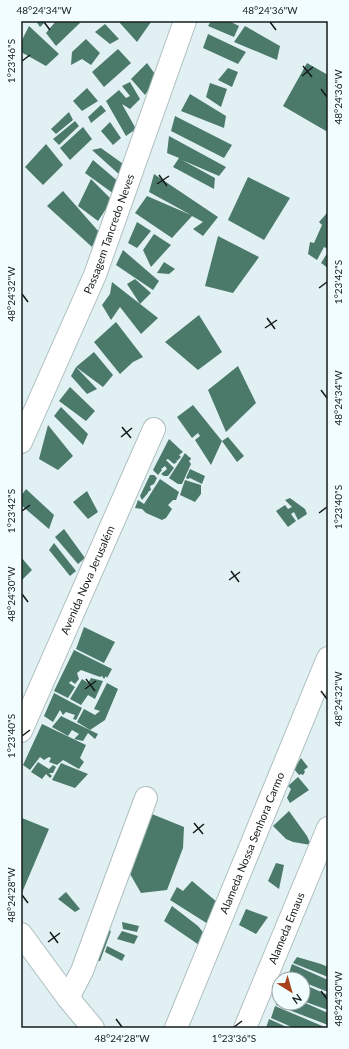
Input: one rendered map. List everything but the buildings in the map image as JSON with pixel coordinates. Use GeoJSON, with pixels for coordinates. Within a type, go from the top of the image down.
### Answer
{"type":"FeatureCollection","features":[{"type":"Feature","properties":{"kind":"street","name":"Passagem Tancredo Neves"},"geometry":{"type":"LineString","coordinates":[[21,442],[95,275],[185,21]]}},
{"type":"Feature","properties":{"kind":"street","name":"Avenida Nova Jerusalém"},"geometry":{"type":"LineString","coordinates":[[21,730],[154,429]]}},
{"type":"Feature","properties":{"kind":"street","name":"Alameda Nossa Senhora Carmo"},"geometry":{"type":"LineString","coordinates":[[176,1028],[328,658]]}},
{"type":"Feature","properties":{"kind":"street"},"geometry":{"type":"LineString","coordinates":[[68,998],[82,971],[146,798]]}},
{"type":"Feature","properties":{"kind":"street","name":"Alameda Emaus"},"geometry":{"type":"LineString","coordinates":[[244,1028],[328,828]]}},
{"type":"Feature","properties":{"kind":"street"},"geometry":{"type":"LineString","coordinates":[[21,934],[68,998],[93,1028]]}}]}
